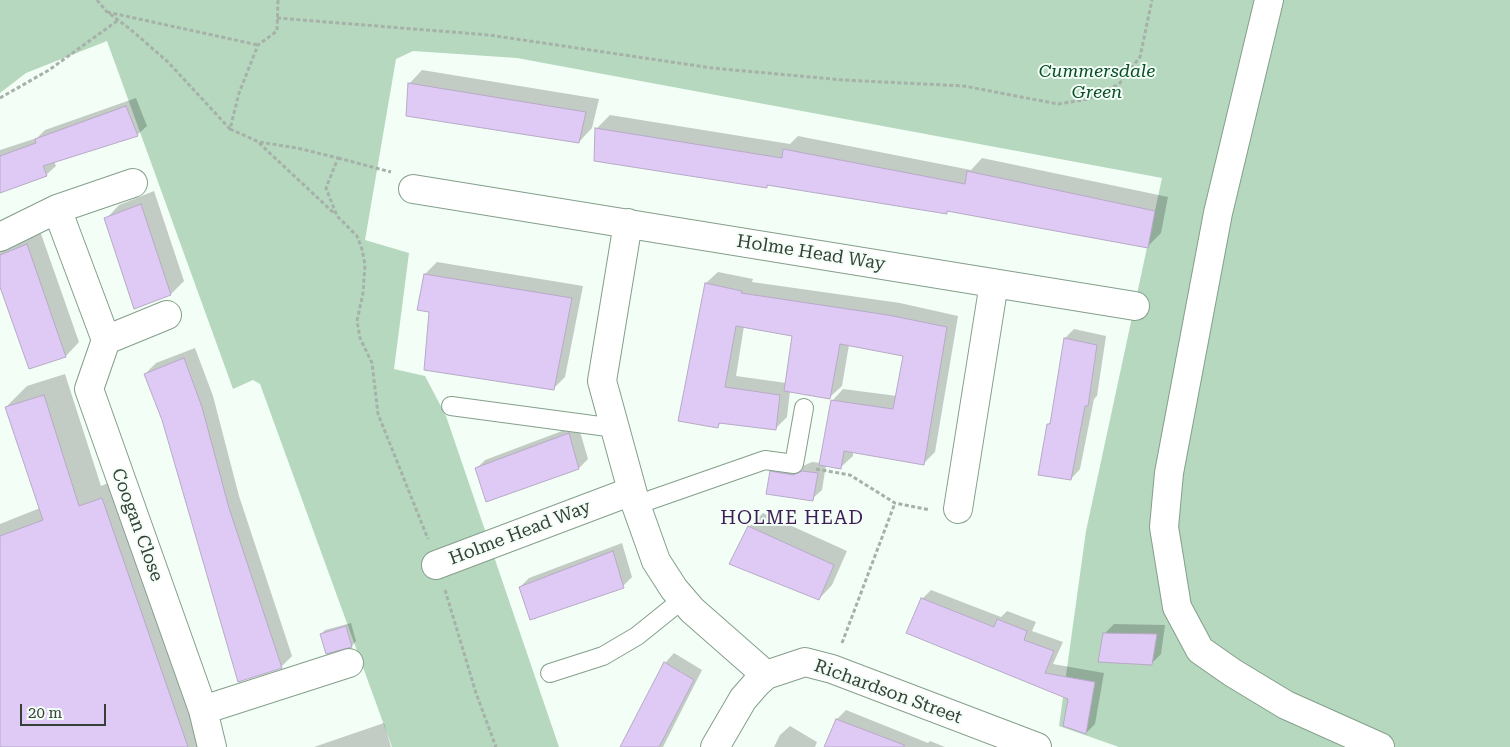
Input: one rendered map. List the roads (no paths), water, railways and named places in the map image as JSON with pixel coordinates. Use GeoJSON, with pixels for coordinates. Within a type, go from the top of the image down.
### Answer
{"type":"FeatureCollection","features":[{"type":"Feature","properties":{"kind":"street"},"geometry":{"type":"LineString","coordinates":[[1269,0],[1218,213],[1169,473],[1164,527],[1177,606],[1200,650],[1233,674],[1286,705],[1380,747]]}},
{"type":"Feature","properties":{"kind":"street"},"geometry":{"type":"LineString","coordinates":[[0,238],[57,209],[133,183]]}},
{"type":"Feature","properties":{"kind":"street","name":"Holme Head Way"},"geometry":{"type":"LineString","coordinates":[[413,189],[1135,306]]}},
{"type":"Feature","properties":{"kind":"street"},"geometry":{"type":"LineString","coordinates":[[57,209],[106,340],[167,315]]}},
{"type":"Feature","properties":{"kind":"street"},"geometry":{"type":"LineString","coordinates":[[628,223],[602,381],[634,498],[656,561],[674,590],[766,675]]}},
{"type":"Feature","properties":{"kind":"street"},"geometry":{"type":"LineString","coordinates":[[958,509],[994,283]]}},
{"type":"Feature","properties":{"kind":"street","name":"Coogan Close"},"geometry":{"type":"LineString","coordinates":[[106,340],[89,389],[203,710],[212,747]]}},
{"type":"Feature","properties":{"kind":"street","name":"Holme Head Way"},"geometry":{"type":"LineString","coordinates":[[436,565],[634,498]]}},
{"type":"Feature","properties":{"kind":"street","name":"Richardson Street"},"geometry":{"type":"LineString","coordinates":[[715,747],[743,699],[766,675],[805,662],[832,669],[1037,747]]}},
{"type":"Feature","properties":{"kind":"street"},"geometry":{"type":"LineString","coordinates":[[203,710],[348,663]]}},
{"type":"Feature","properties":{"kind":"lane"},"geometry":{"type":"LineString","coordinates":[[451,406],[615,428]]}},
{"type":"Feature","properties":{"kind":"lane"},"geometry":{"type":"LineString","coordinates":[[634,498],[765,460],[794,464],[804,408]]}},
{"type":"Feature","properties":{"kind":"lane"},"geometry":{"type":"LineString","coordinates":[[550,674],[603,656],[638,636],[683,599]]}},
{"type":"Feature","properties":{"kind":"district","name":"HOLME HEAD"},"geometry":{"type":"Point","coordinates":[792,518]}},
{"type":"Feature","properties":{"kind":"park label","name":"Cummersdale Green"},"geometry":{"type":"Point","coordinates":[1097,82]}}]}
